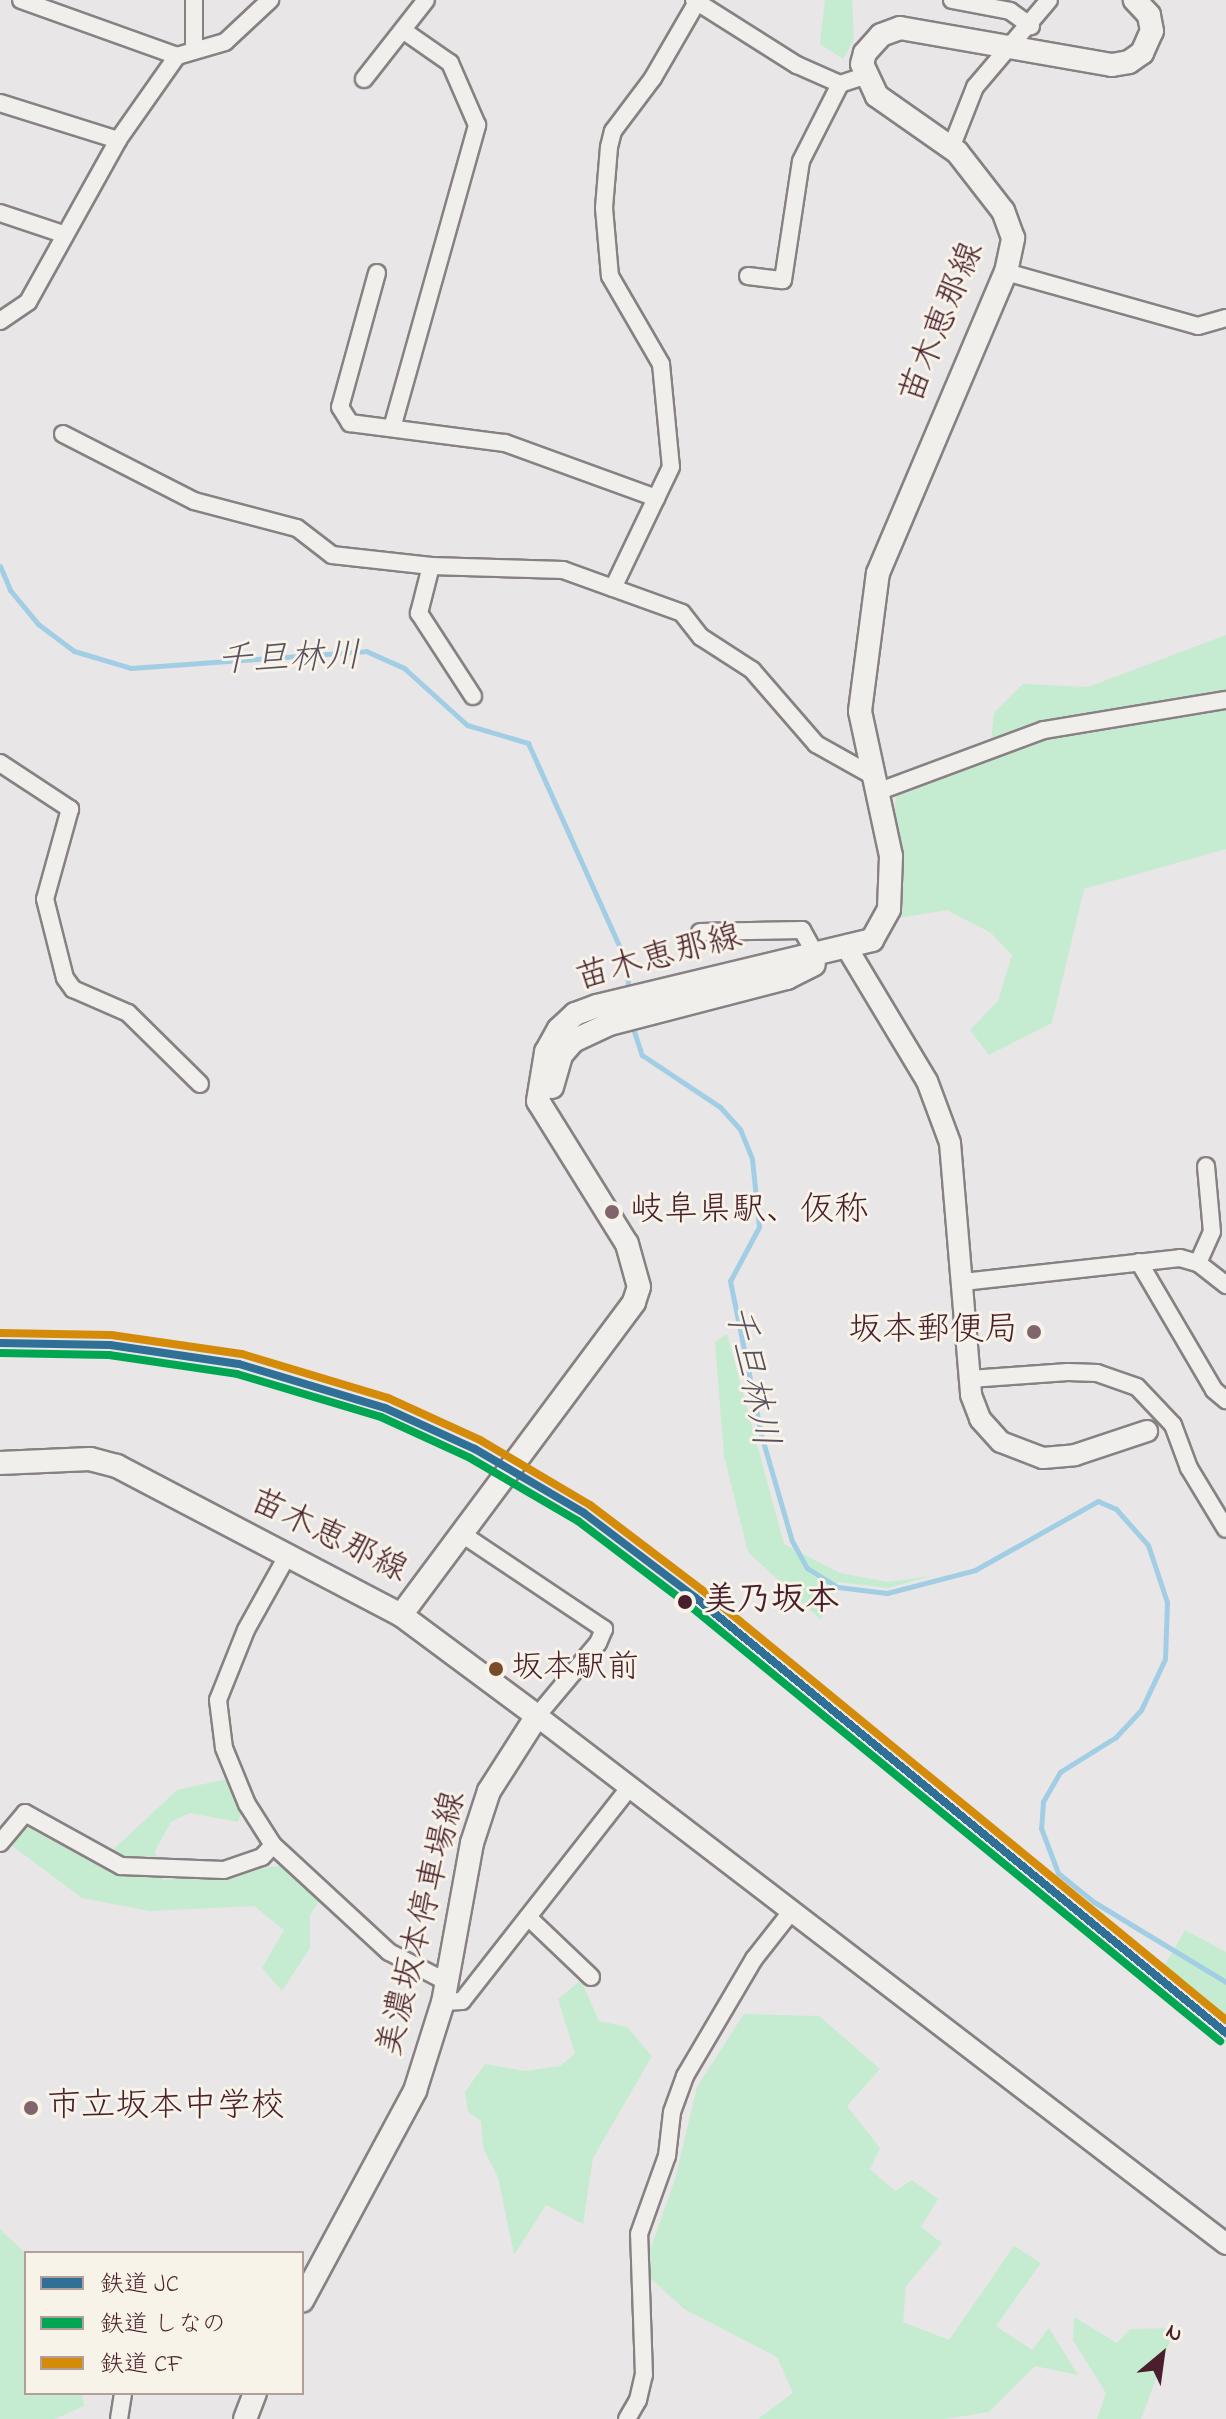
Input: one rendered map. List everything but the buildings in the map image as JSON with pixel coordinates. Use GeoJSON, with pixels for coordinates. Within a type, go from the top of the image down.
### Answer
{"type":"FeatureCollection","features":[{"type":"Feature","properties":{"kind":"main road"},"geometry":{"type":"LineString","coordinates":[[865,76],[862,64],[873,42],[900,28],[1112,65],[1129,62],[1142,53],[1152,31],[1149,15],[1135,0]]}},
{"type":"Feature","properties":{"kind":"main road","name":"苗木恵那線"},"geometry":{"type":"LineString","coordinates":[[0,1463],[90,1459],[117,1466],[286,1558],[401,1615],[634,1302],[639,1287],[627,1244],[538,1101],[546,1052],[575,1014],[603,1015],[847,948],[872,940],[884,924],[894,885],[860,688],[878,573],[1006,272],[1013,238],[1003,211],[951,148],[877,96],[865,76]]}},
{"type":"Feature","properties":{"kind":"main road","name":"苗木恵那線"},"geometry":{"type":"LineString","coordinates":[[678,995],[787,978],[847,948]]}},
{"type":"Feature","properties":{"kind":"main road"},"geometry":{"type":"LineString","coordinates":[[401,1615],[537,1716]]}},
{"type":"Feature","properties":{"kind":"main road","name":"美濃坂本停車場線"},"geometry":{"type":"LineString","coordinates":[[304,2297],[401,2124],[445,1992],[472,1843],[489,1791],[537,1716]]}},
{"type":"Feature","properties":{"kind":"main road"},"geometry":{"type":"LineString","coordinates":[[245,2419],[254,2395]]}},
{"type":"Feature","properties":{"kind":"street"},"geometry":{"type":"LineString","coordinates":[[21,0],[177,56]]}},
{"type":"Feature","properties":{"kind":"street"},"geometry":{"type":"LineString","coordinates":[[194,0],[194,50]]}},
{"type":"Feature","properties":{"kind":"street"},"geometry":{"type":"LineString","coordinates":[[0,321],[28,302],[63,234],[118,140],[177,56],[225,42],[270,0]]}},
{"type":"Feature","properties":{"kind":"street"},"geometry":{"type":"LineString","coordinates":[[364,79],[426,0]]}},
{"type":"Feature","properties":{"kind":"street"},"geometry":{"type":"LineString","coordinates":[[952,0],[1010,11],[1031,26]]}},
{"type":"Feature","properties":{"kind":"street"},"geometry":{"type":"LineString","coordinates":[[951,148],[975,87],[1014,47],[1049,0]]}},
{"type":"Feature","properties":{"kind":"street"},"geometry":{"type":"LineString","coordinates":[[613,588],[671,467],[661,364],[610,276],[604,208],[609,147],[696,1],[797,65],[840,84],[865,76]]}},
{"type":"Feature","properties":{"kind":"street"},"geometry":{"type":"LineString","coordinates":[[392,428],[477,125],[450,63],[404,31]]}},
{"type":"Feature","properties":{"kind":"street"},"geometry":{"type":"LineString","coordinates":[[748,276],[783,280],[801,161],[840,84]]}},
{"type":"Feature","properties":{"kind":"street"},"geometry":{"type":"LineString","coordinates":[[0,103],[118,140]]}},
{"type":"Feature","properties":{"kind":"street"},"geometry":{"type":"LineString","coordinates":[[0,213],[63,234]]}},
{"type":"Feature","properties":{"kind":"street"},"geometry":{"type":"LineString","coordinates":[[1006,272],[1198,326],[1226,318]]}},
{"type":"Feature","properties":{"kind":"street"},"geometry":{"type":"LineString","coordinates":[[377,273],[340,407],[350,423],[505,443],[656,498]]}},
{"type":"Feature","properties":{"kind":"street"},"geometry":{"type":"LineString","coordinates":[[63,434],[194,501],[297,528],[332,555],[431,566],[563,570],[682,613],[701,637],[752,670],[816,744],[875,784],[1044,730],[1226,700]]}},
{"type":"Feature","properties":{"kind":"street"},"geometry":{"type":"LineString","coordinates":[[431,566],[419,613],[473,696]]}},
{"type":"Feature","properties":{"kind":"street"},"geometry":{"type":"LineString","coordinates":[[0,763],[70,809],[45,899],[65,978],[73,989],[128,1013],[200,1084]]}},
{"type":"Feature","properties":{"kind":"street"},"geometry":{"type":"LineString","coordinates":[[700,932],[802,930],[816,955]]}},
{"type":"Feature","properties":{"kind":"street"},"geometry":{"type":"LineString","coordinates":[[847,948],[940,1109],[954,1165],[970,1379],[980,1419],[1001,1442],[1029,1455],[1075,1455],[1147,1431]]}},
{"type":"Feature","properties":{"kind":"street"},"geometry":{"type":"LineString","coordinates":[[1198,1263],[1212,1232],[1206,1166]]}},
{"type":"Feature","properties":{"kind":"street"},"geometry":{"type":"LineString","coordinates":[[963,1282],[1180,1258],[1198,1263],[1226,1285]]}},
{"type":"Feature","properties":{"kind":"street"},"geometry":{"type":"LineString","coordinates":[[1139,1262],[1214,1390],[1226,1400]]}},
{"type":"Feature","properties":{"kind":"street"},"geometry":{"type":"LineString","coordinates":[[970,1379],[1097,1373],[1137,1387],[1173,1425],[1189,1468],[1226,1529]]}},
{"type":"Feature","properties":{"kind":"street"},"geometry":{"type":"LineString","coordinates":[[462,1534],[604,1629],[598,1643],[537,1716],[1226,2244]]}},
{"type":"Feature","properties":{"kind":"street"},"geometry":{"type":"LineString","coordinates":[[286,1558],[246,1630],[218,1700],[217,1719],[247,1804],[273,1845],[389,1952],[445,1992],[462,2001],[630,1787]]}},
{"type":"Feature","properties":{"kind":"street"},"geometry":{"type":"LineString","coordinates":[[0,1843],[25,1813],[121,1866],[234,1868],[262,1857],[273,1845]]}},
{"type":"Feature","properties":{"kind":"street"},"geometry":{"type":"LineString","coordinates":[[627,2419],[638,2400],[644,2375],[639,2234],[667,2156],[672,2112],[685,2076],[754,1959],[791,1912]]}},
{"type":"Feature","properties":{"kind":"street"},"geometry":{"type":"LineString","coordinates":[[528,1917],[591,1977]]}},
{"type":"Feature","properties":{"kind":"street"},"geometry":{"type":"LineString","coordinates":[[119,2419],[123,2395]]}},
{"type":"Feature","properties":{"kind":"green space"},"geometry":{"type":"Polygon","coordinates":[[[825,0],[852,0],[854,40],[843,59],[820,44],[825,0]]]}},
{"type":"Feature","properties":{"kind":"green space"},"geometry":{"type":"Polygon","coordinates":[[[1226,635],[1226,849],[1084,889],[1052,1023],[989,1055],[970,1030],[998,1001],[1012,955],[991,933],[947,910],[898,918],[901,874],[892,830],[897,791],[989,758],[994,713],[1023,684],[1088,687],[1226,635]]]}},
{"type":"Feature","properties":{"kind":"green space"},"geometry":{"type":"Polygon","coordinates":[[[727,1334],[784,1544],[840,1573],[888,1582],[931,1576],[888,1588],[838,1582],[821,1620],[748,1552],[724,1456],[715,1342],[727,1334]]]}},
{"type":"Feature","properties":{"kind":"green space"},"geometry":{"type":"Polygon","coordinates":[[[222,1780],[235,1782],[244,1806],[238,1822],[190,1813],[171,1822],[155,1851],[163,1880],[293,1864],[324,1894],[310,1915],[310,1948],[282,1991],[262,1968],[284,1930],[254,1906],[150,1911],[82,1898],[11,1845],[31,1819],[101,1861],[177,1790],[222,1780]]]}},
{"type":"Feature","properties":{"kind":"green space"},"geometry":{"type":"Polygon","coordinates":[[[1185,1930],[1226,1952],[1226,2019],[1163,1968],[1185,1930]]]}},
{"type":"Feature","properties":{"kind":"green space"},"geometry":{"type":"Polygon","coordinates":[[[581,1980],[599,2021],[627,2027],[652,2056],[593,2158],[583,2224],[546,2205],[514,2255],[498,2177],[483,2148],[481,2121],[468,2112],[465,2092],[485,2064],[525,2071],[560,2066],[575,2054],[558,1999],[581,1980]]]}},
{"type":"Feature","properties":{"kind":"green space"},"geometry":{"type":"Polygon","coordinates":[[[744,2014],[819,2016],[880,2069],[847,2106],[880,2148],[870,2169],[895,2191],[912,2180],[938,2199],[921,2227],[942,2243],[906,2286],[903,2322],[949,2340],[1014,2246],[1041,2263],[996,2326],[1032,2350],[1049,2328],[1078,2375],[1035,2366],[989,2412],[945,2419],[758,2419],[793,2393],[777,2357],[684,2309],[649,2277],[649,2253],[675,2179],[697,2087],[744,2014]]]}},
{"type":"Feature","properties":{"kind":"green space"},"geometry":{"type":"Polygon","coordinates":[[[0,2229],[24,2252],[24,2395],[82,2395],[84,2406],[55,2419],[0,2419],[0,2229]]]}},
{"type":"Feature","properties":{"kind":"green space"},"geometry":{"type":"Polygon","coordinates":[[[1074,2317],[1117,2343],[1130,2329],[1175,2328],[1141,2419],[1097,2419],[1106,2393],[1073,2340],[1074,2317]]]}},
{"type":"Feature","properties":{"kind":"waterway","name":"千旦林川"},"geometry":{"type":"LineString","coordinates":[[0,566],[10,590],[38,624],[74,651],[131,668],[366,651],[404,668],[467,725],[528,743],[626,961],[629,993]]}},
{"type":"Feature","properties":{"kind":"waterway","name":"千旦林川"},"geometry":{"type":"LineString","coordinates":[[631,1022],[642,1055],[720,1107],[740,1129],[752,1159],[759,1227],[730,1281],[762,1438],[792,1541],[807,1568],[838,1587],[887,1593],[975,1570],[1098,1501],[1116,1509],[1148,1545],[1167,1602],[1165,1659],[1141,1710],[1116,1737],[1060,1772],[1043,1802],[1041,1828],[1058,1873],[1094,1902],[1226,1982]]}},
{"type":"Feature","properties":{"kind":"rail line","name":"CF"},"geometry":{"type":"LineString","coordinates":[[0,1333],[111,1335],[242,1354],[388,1398],[480,1440],[590,1505],[702,1590],[1226,2020]]}},
{"type":"Feature","properties":{"kind":"rail line","name":"JC"},"geometry":{"type":"LineString","coordinates":[[0,1343],[110,1345],[239,1364],[385,1408],[475,1449],[584,1513],[696,1598],[1226,2033]]}},
{"type":"Feature","properties":{"kind":"rail line","name":"しなの"},"geometry":{"type":"LineString","coordinates":[[0,1353],[109,1355],[237,1374],[381,1417],[470,1458],[578,1521],[690,1606],[1220,2041]]}},
{"type":"Feature","properties":{"kind":"place","name":"岐阜県駅、仮称"},"geometry":{"type":"Point","coordinates":[612,1212]}},
{"type":"Feature","properties":{"kind":"place","name":"坂本郵便局"},"geometry":{"type":"Point","coordinates":[1034,1332]}},
{"type":"Feature","properties":{"kind":"place","name":"美乃坂本"},"geometry":{"type":"Point","coordinates":[685,1602]}},
{"type":"Feature","properties":{"kind":"place","name":"坂本駅前"},"geometry":{"type":"Point","coordinates":[496,1669]}},
{"type":"Feature","properties":{"kind":"place","name":"市立坂本中学校"},"geometry":{"type":"Point","coordinates":[31,2108]}}]}
